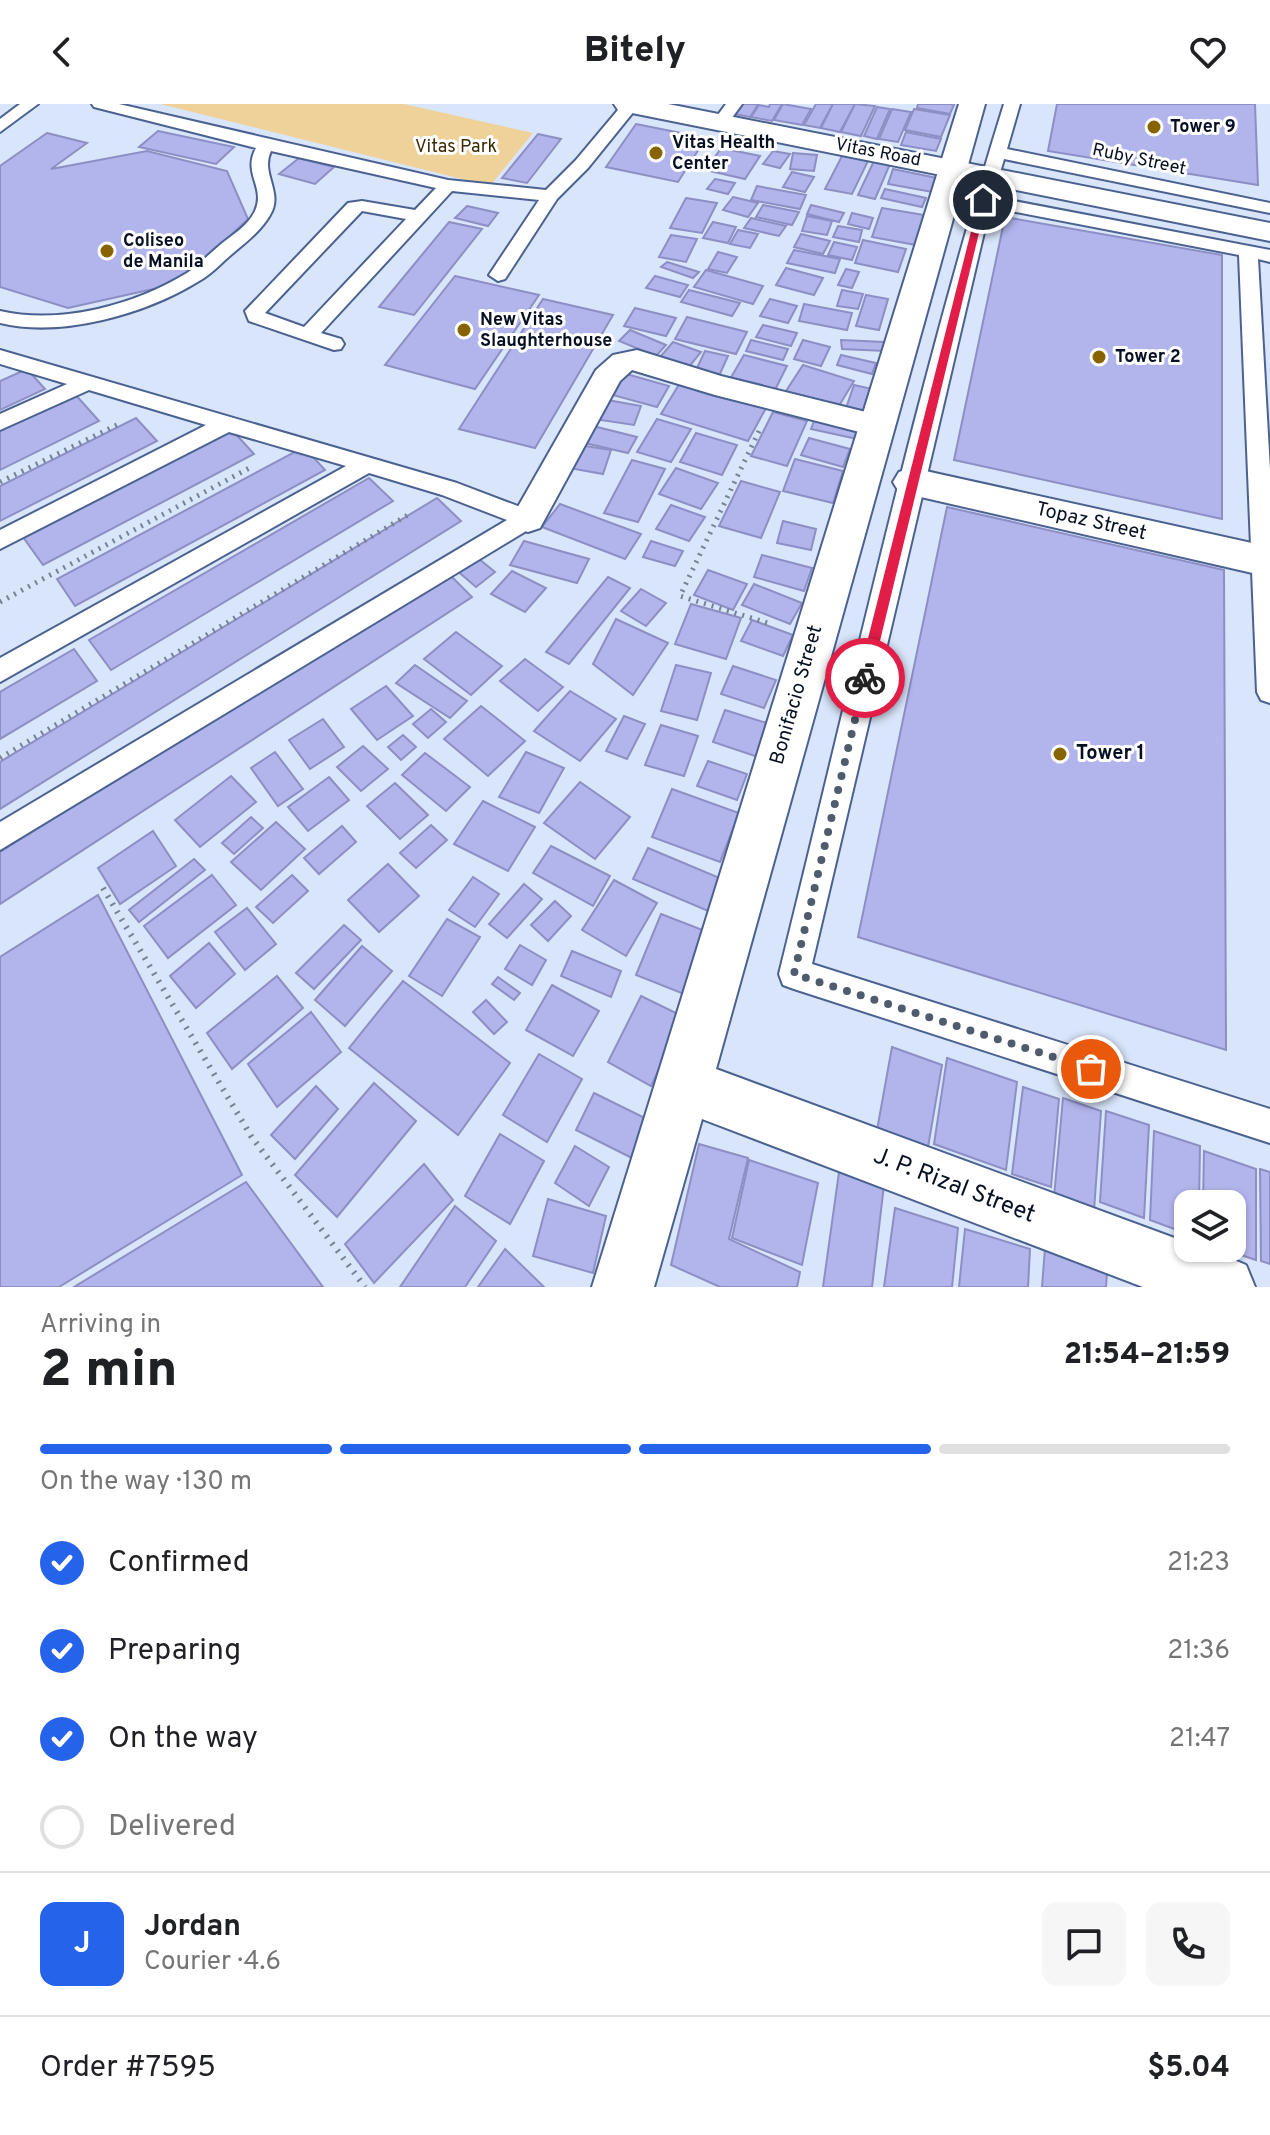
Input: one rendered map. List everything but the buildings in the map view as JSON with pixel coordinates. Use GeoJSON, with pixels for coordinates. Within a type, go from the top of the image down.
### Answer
{"type":"FeatureCollection","features":[{"type":"Feature","properties":{"kind":"street","name":"Vitas Road"},"geometry":{"type":"LineString","coordinates":[[629,104],[727,113],[982,174],[1270,232]]}},
{"type":"Feature","properties":{"kind":"street","name":"Bonifacio Street"},"geometry":{"type":"LineString","coordinates":[[623,1287],[685,1085],[875,425],[982,174],[972,104]]}},
{"type":"Feature","properties":{"kind":"street"},"geometry":{"type":"LineString","coordinates":[[528,519],[580,421],[612,370],[623,361],[637,360],[774,400],[875,425]]}},
{"type":"Feature","properties":{"kind":"street","name":"Topaz Street"},"geometry":{"type":"LineString","coordinates":[[912,482],[1267,562]]}},
{"type":"Feature","properties":{"kind":"street","name":"J. P. Rizal Street"},"geometry":{"type":"LineString","coordinates":[[685,1085],[1224,1287]]}},
{"type":"Feature","properties":{"kind":"lane"},"geometry":{"type":"LineString","coordinates":[[0,127],[30,104]]}},
{"type":"Feature","properties":{"kind":"lane"},"geometry":{"type":"LineString","coordinates":[[100,104],[448,185],[550,196]]}},
{"type":"Feature","properties":{"kind":"lane"},"geometry":{"type":"LineString","coordinates":[[498,275],[550,196],[582,164],[629,104]]}},
{"type":"Feature","properties":{"kind":"lane"},"geometry":{"type":"LineString","coordinates":[[1012,104],[982,174],[794,974],[1270,1126]]}},
{"type":"Feature","properties":{"kind":"lane"},"geometry":{"type":"LineString","coordinates":[[0,317],[22,323],[47,323],[84,316],[148,297],[194,276],[248,232],[267,205],[266,192],[256,165],[256,159],[266,145]]}},
{"type":"Feature","properties":{"kind":"lane"},"geometry":{"type":"LineString","coordinates":[[982,174],[1259,254],[1270,692]]}},
{"type":"Feature","properties":{"kind":"lane","name":"Ruby Street"},"geometry":{"type":"LineString","coordinates":[[982,174],[1270,208]]}},
{"type":"Feature","properties":{"kind":"lane"},"geometry":{"type":"LineString","coordinates":[[308,335],[448,185]]}},
{"type":"Feature","properties":{"kind":"lane"},"geometry":{"type":"LineString","coordinates":[[334,344],[256,317],[255,311],[354,207],[419,216]]}},
{"type":"Feature","properties":{"kind":"lane"},"geometry":{"type":"LineString","coordinates":[[0,357],[449,489],[528,519]]}},
{"type":"Feature","properties":{"kind":"lane"},"geometry":{"type":"LineString","coordinates":[[0,423],[87,383]]}},
{"type":"Feature","properties":{"kind":"lane"},"geometry":{"type":"LineString","coordinates":[[0,540],[226,424]]}},
{"type":"Feature","properties":{"kind":"lane"},"geometry":{"type":"LineString","coordinates":[[0,671],[366,465]]}},
{"type":"Feature","properties":{"kind":"lane"},"geometry":{"type":"LineString","coordinates":[[0,837],[528,519]]}},
{"type":"Feature","properties":{"kind":"path"},"geometry":{"type":"LineString","coordinates":[[774,400],[680,596],[814,637]]}},
{"type":"Feature","properties":{"kind":"path"},"geometry":{"type":"LineString","coordinates":[[0,482],[160,404]]}},
{"type":"Feature","properties":{"kind":"path"},"geometry":{"type":"LineString","coordinates":[[0,602],[295,444]]}},
{"type":"Feature","properties":{"kind":"path"},"geometry":{"type":"LineString","coordinates":[[0,758],[449,489]]}},
{"type":"Feature","properties":{"kind":"path"},"geometry":{"type":"LineString","coordinates":[[103,888],[251,1136],[365,1287]]}},
{"type":"Feature","properties":{"kind":"green space","name":"Vitas Park"},"geometry":{"type":"Polygon","coordinates":[[[160,104],[404,104],[533,133],[490,186],[160,104]]]}},
{"type":"Feature","properties":{"kind":"way so far"},"geometry":{"type":"LineString","coordinates":[[865,678],[794,974],[1091,1069]]}},
{"type":"Feature","properties":{"kind":"place","name":"Tower 9"},"geometry":{"type":"Point","coordinates":[1154,127]}},
{"type":"Feature","properties":{"kind":"place","name":"Vitas Health Center"},"geometry":{"type":"Point","coordinates":[656,153]}},
{"type":"Feature","properties":{"kind":"place","name":"Coliseo de Manila"},"geometry":{"type":"Point","coordinates":[107,251]}},
{"type":"Feature","properties":{"kind":"place","name":"New Vitas Slaughterhouse"},"geometry":{"type":"Point","coordinates":[464,330]}},
{"type":"Feature","properties":{"kind":"place","name":"Tower 2"},"geometry":{"type":"Point","coordinates":[1099,357]}},
{"type":"Feature","properties":{"kind":"place","name":"Tower 1"},"geometry":{"type":"Point","coordinates":[1060,754]}},
{"type":"Feature","properties":{"kind":"route"},"geometry":{"type":"LineString","coordinates":[[865,678],[983,200]]}}]}
